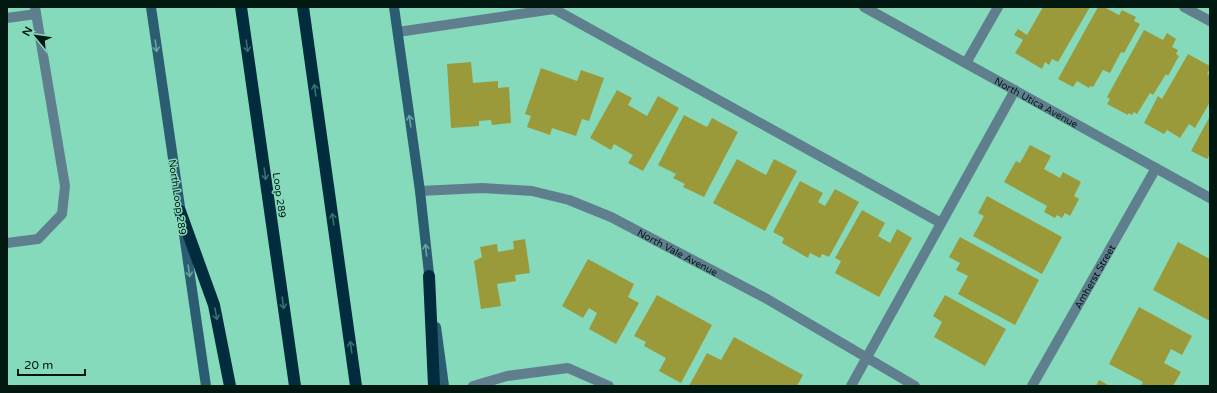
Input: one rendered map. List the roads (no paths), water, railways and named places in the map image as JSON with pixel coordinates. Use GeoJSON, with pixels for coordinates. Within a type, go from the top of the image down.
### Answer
{"type":"FeatureCollection","features":[{"type":"Feature","properties":{"kind":"highway","name":"Loop 289"},"geometry":{"type":"LineString","coordinates":[[241,7],[295,386]]}},
{"type":"Feature","properties":{"kind":"highway"},"geometry":{"type":"LineString","coordinates":[[303,7],[356,386]]}},
{"type":"Feature","properties":{"kind":"highway"},"geometry":{"type":"LineString","coordinates":[[180,211],[214,305],[230,386]]}},
{"type":"Feature","properties":{"kind":"highway"},"geometry":{"type":"LineString","coordinates":[[429,276],[434,386]]}},
{"type":"Feature","properties":{"kind":"main road","name":"North Loop 289"},"geometry":{"type":"LineString","coordinates":[[151,7],[206,386]]}},
{"type":"Feature","properties":{"kind":"main road"},"geometry":{"type":"LineString","coordinates":[[394,7],[420,191],[429,276],[444,386]]}},
{"type":"Feature","properties":{"kind":"street","name":"North Utica Avenue"},"geometry":{"type":"LineString","coordinates":[[864,7],[1210,198]]}},
{"type":"Feature","properties":{"kind":"street"},"geometry":{"type":"LineString","coordinates":[[966,63],[998,7]]}},
{"type":"Feature","properties":{"kind":"street"},"geometry":{"type":"LineString","coordinates":[[1184,7],[1210,21]]}},
{"type":"Feature","properties":{"kind":"street"},"geometry":{"type":"LineString","coordinates":[[398,32],[554,9],[941,223]]}},
{"type":"Feature","properties":{"kind":"street"},"geometry":{"type":"LineString","coordinates":[[7,18],[35,10],[65,186],[62,214],[38,239],[7,243]]}},
{"type":"Feature","properties":{"kind":"street"},"geometry":{"type":"LineString","coordinates":[[851,386],[1015,90]]}},
{"type":"Feature","properties":{"kind":"street","name":"Amherst Street"},"geometry":{"type":"LineString","coordinates":[[1032,386],[1156,168]]}},
{"type":"Feature","properties":{"kind":"street","name":"North Vale Avenue"},"geometry":{"type":"LineString","coordinates":[[420,191],[482,188],[532,191],[568,200],[611,217],[760,296],[915,386]]}},
{"type":"Feature","properties":{"kind":"street"},"geometry":{"type":"LineString","coordinates":[[473,386],[507,376],[568,368],[609,386]]}}]}
